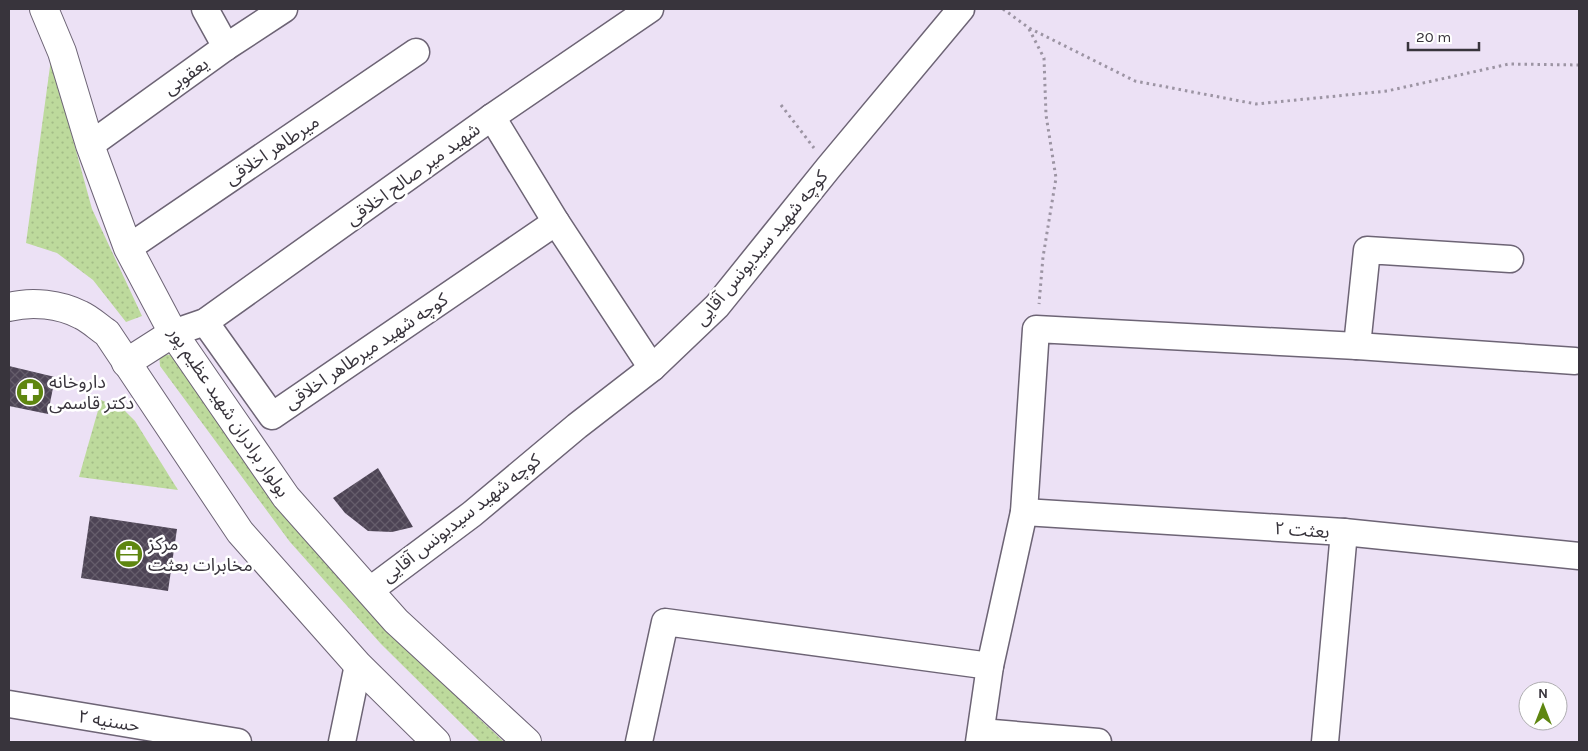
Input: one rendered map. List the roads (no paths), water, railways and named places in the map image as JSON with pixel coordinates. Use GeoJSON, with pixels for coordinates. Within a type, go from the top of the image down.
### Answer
{"type":"FeatureCollection","features":[{"type":"Feature","properties":{"kind":"main road","name":"بولوار برادران شهید عظیم‌ پور"},"geometry":{"type":"LineString","coordinates":[[44,9],[62,52],[90,145],[128,248],[173,333],[286,497],[396,621],[527,742]]}},
{"type":"Feature","properties":{"kind":"main road"},"geometry":{"type":"LineString","coordinates":[[9,308],[20,304],[52,305],[81,315],[106,333],[240,532],[358,665],[436,742]]}},
{"type":"Feature","properties":{"kind":"main road"},"geometry":{"type":"LineString","coordinates":[[126,363],[173,333]]}},
{"type":"Feature","properties":{"kind":"street"},"geometry":{"type":"LineString","coordinates":[[205,9],[226,47]]}},
{"type":"Feature","properties":{"kind":"street","name":"یعقوبی"},"geometry":{"type":"LineString","coordinates":[[90,145],[226,47],[284,9]]}},
{"type":"Feature","properties":{"kind":"street","name":"شهید میر صالح اخلاقی"},"geometry":{"type":"LineString","coordinates":[[173,333],[205,322],[492,117],[650,9]]}},
{"type":"Feature","properties":{"kind":"street","name":"کوچه شهید سیدیونس آقایی"},"geometry":{"type":"LineString","coordinates":[[369,591],[472,514],[577,426],[652,368],[717,306],[829,166],[961,9]]}},
{"type":"Feature","properties":{"kind":"street","name":"میرطاهر اخلاقی"},"geometry":{"type":"LineString","coordinates":[[128,248],[416,52]]}},
{"type":"Feature","properties":{"kind":"street"},"geometry":{"type":"LineString","coordinates":[[492,117],[556,222],[652,368]]}},
{"type":"Feature","properties":{"kind":"street","name":"کوچه شهید میرطاهر اخلاقی"},"geometry":{"type":"LineString","coordinates":[[205,322],[272,416],[556,222]]}},
{"type":"Feature","properties":{"kind":"street"},"geometry":{"type":"LineString","coordinates":[[1357,346],[1367,250],[1510,259]]}},
{"type":"Feature","properties":{"kind":"street"},"geometry":{"type":"LineString","coordinates":[[1098,742],[980,737],[990,666],[1024,512],[1036,329],[1357,346],[1575,361]]}},
{"type":"Feature","properties":{"kind":"street","name":"بعثت ۲"},"geometry":{"type":"LineString","coordinates":[[1024,512],[1344,532],[1579,556]]}},
{"type":"Feature","properties":{"kind":"street"},"geometry":{"type":"LineString","coordinates":[[1326,742],[1344,532]]}},
{"type":"Feature","properties":{"kind":"street"},"geometry":{"type":"LineString","coordinates":[[639,742],[665,622],[990,666]]}},
{"type":"Feature","properties":{"kind":"street"},"geometry":{"type":"LineString","coordinates":[[342,742],[358,665]]}},
{"type":"Feature","properties":{"kind":"street","name":"حسنیه ۲"},"geometry":{"type":"LineString","coordinates":[[9,704],[238,742]]}},
{"type":"Feature","properties":{"kind":"place","name":"داروخانه دکتر قاسمی"},"geometry":{"type":"Point","coordinates":[30,392]}},
{"type":"Feature","properties":{"kind":"place","name":"مرکز مخابرات بعثت"},"geometry":{"type":"Point","coordinates":[129,554]}}]}
